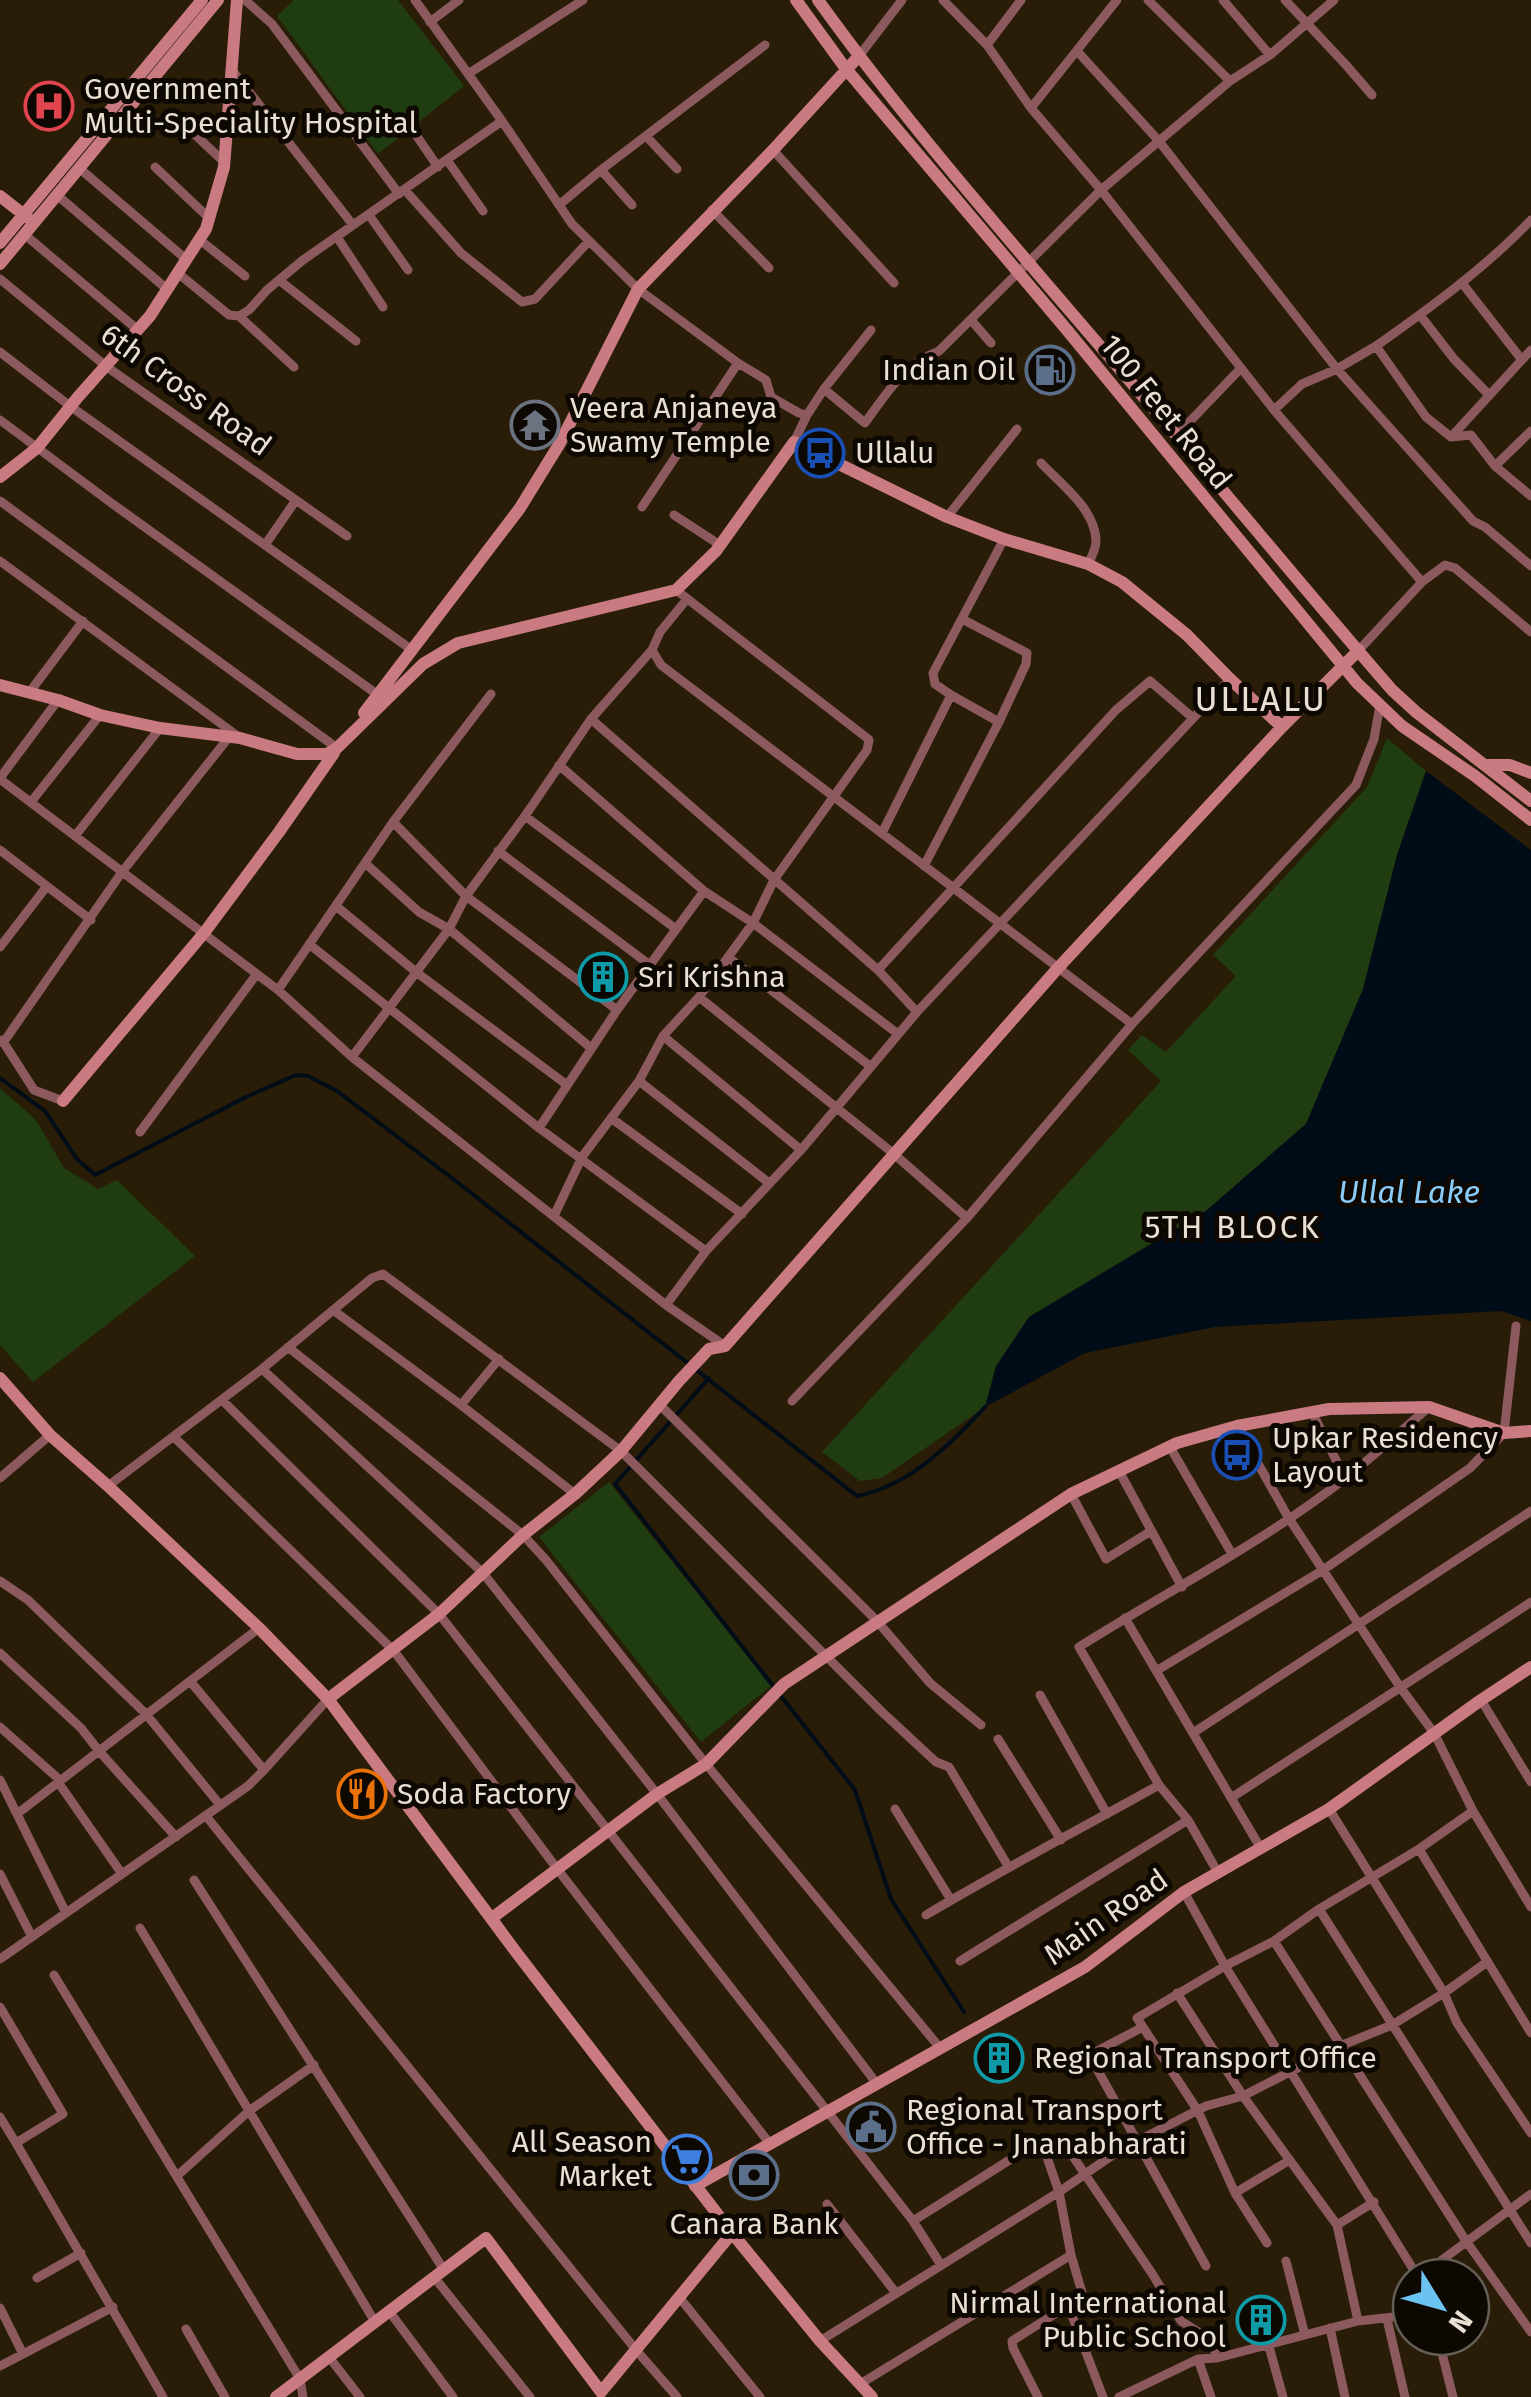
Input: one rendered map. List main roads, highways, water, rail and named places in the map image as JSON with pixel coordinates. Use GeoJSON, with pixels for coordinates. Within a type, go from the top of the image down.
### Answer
{"type":"FeatureCollection","features":[{"type":"Feature","properties":{"kind":"water","name":"Ullal Lake"},"geometry":{"type":"Polygon","coordinates":[[[1426,771],[1531,850],[1531,1321],[1501,1311],[1215,1327],[1085,1353],[985,1407],[996,1366],[1029,1317],[1206,1211],[1306,1124],[1363,989],[1397,855],[1426,771]]]}},
{"type":"Feature","properties":{"kind":"waterway"},"geometry":{"type":"LineString","coordinates":[[0,1078],[45,1111],[77,1159],[95,1175],[246,1097],[296,1075],[308,1076],[337,1091],[461,1185],[857,1496],[894,1483],[927,1462],[985,1407]]}},
{"type":"Feature","properties":{"kind":"waterway"},"geometry":{"type":"LineString","coordinates":[[709,1378],[615,1484],[774,1687]]}},
{"type":"Feature","properties":{"kind":"waterway"},"geometry":{"type":"LineString","coordinates":[[780,1695],[855,1790],[891,1899],[964,2012]]}},
{"type":"Feature","properties":{"kind":"place","name":"Government Multi-Speciality Hospital"},"geometry":{"type":"Point","coordinates":[49,106]}},
{"type":"Feature","properties":{"kind":"place","name":"Indian Oil"},"geometry":{"type":"Point","coordinates":[1050,370]}},
{"type":"Feature","properties":{"kind":"place","name":"Veera Anjaneya Swamy Temple"},"geometry":{"type":"Point","coordinates":[535,425]}},
{"type":"Feature","properties":{"kind":"place","name":"Ullalu"},"geometry":{"type":"Point","coordinates":[820,453]}},
{"type":"Feature","properties":{"kind":"place","name":"Sri Krishna"},"geometry":{"type":"Point","coordinates":[603,977]}},
{"type":"Feature","properties":{"kind":"place","name":"Upkar Residency Layout"},"geometry":{"type":"Point","coordinates":[1237,1455]}},
{"type":"Feature","properties":{"kind":"place","name":"Soda Factory"},"geometry":{"type":"Point","coordinates":[362,1794]}},
{"type":"Feature","properties":{"kind":"place","name":"Regional Transport Office"},"geometry":{"type":"Point","coordinates":[999,2058]}},
{"type":"Feature","properties":{"kind":"place","name":"Regional Transport Office - Jnanabharati"},"geometry":{"type":"Point","coordinates":[871,2127]}},
{"type":"Feature","properties":{"kind":"place","name":"All Season Market"},"geometry":{"type":"Point","coordinates":[687,2159]}},
{"type":"Feature","properties":{"kind":"place","name":"Canara Bank"},"geometry":{"type":"Point","coordinates":[754,2175]}},
{"type":"Feature","properties":{"kind":"place","name":"Nirmal International Public School"},"geometry":{"type":"Point","coordinates":[1261,2320]}},
{"type":"Feature","properties":{"kind":"district","name":"ULLALU"},"geometry":{"type":"Point","coordinates":[1261,699]}},
{"type":"Feature","properties":{"kind":"district","name":"5TH BLOCK"},"geometry":{"type":"Point","coordinates":[1233,1227]}}]}
